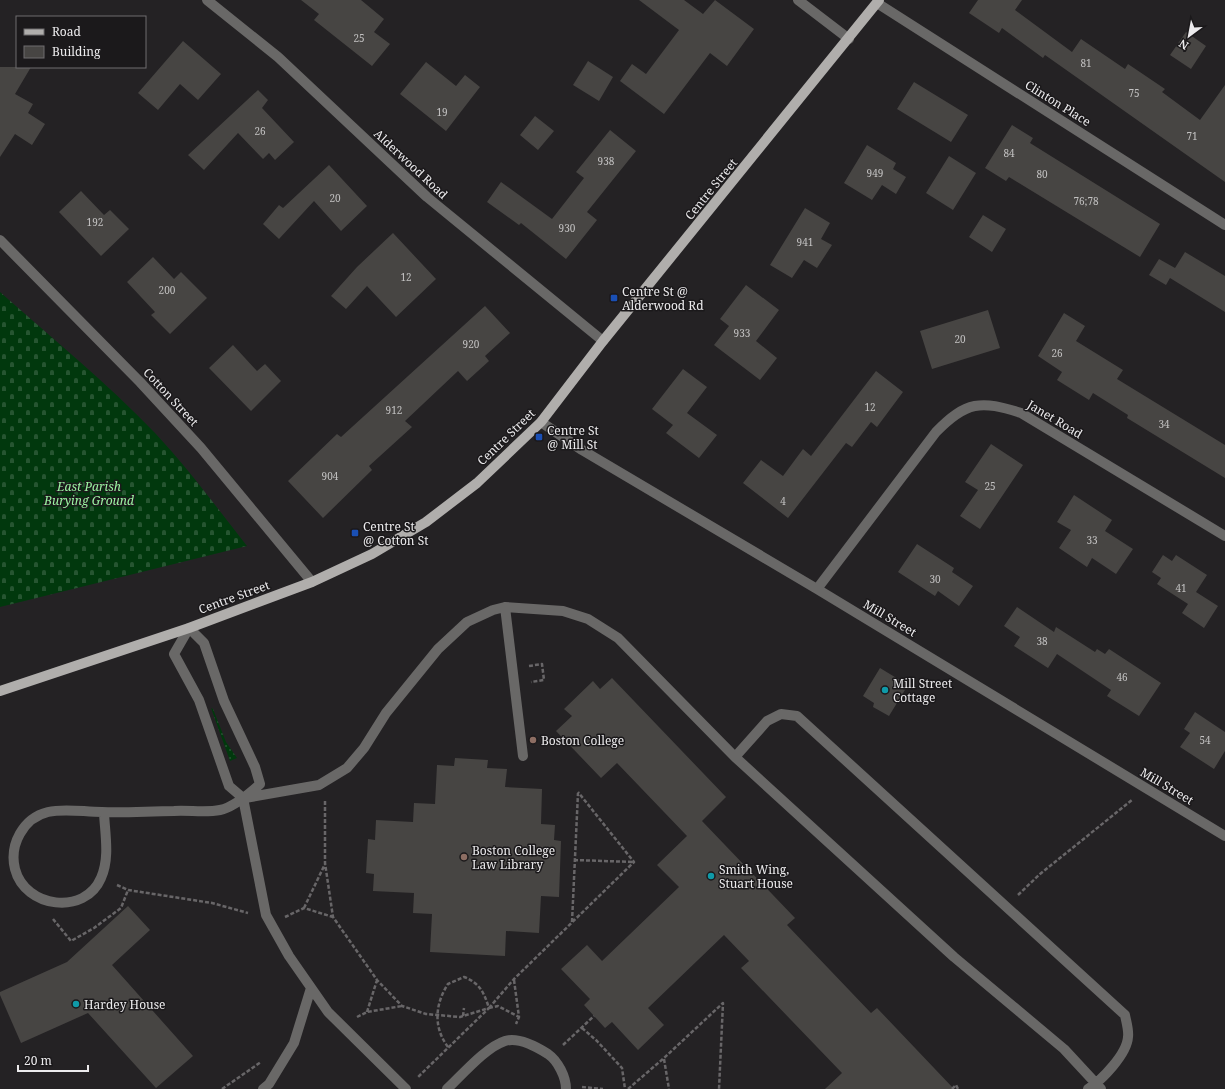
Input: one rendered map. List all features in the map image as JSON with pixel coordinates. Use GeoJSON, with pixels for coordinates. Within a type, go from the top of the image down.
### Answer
{"type":"FeatureCollection","features":[{"type":"Feature","properties":{"kind":"main road","name":"Centre Street"},"geometry":{"type":"LineString","coordinates":[[0,691],[189,628],[312,582],[372,554],[426,522],[477,483],[541,422],[603,341],[878,2]]}},
{"type":"Feature","properties":{"kind":"street","name":"Alderwood Road"},"geometry":{"type":"LineString","coordinates":[[207,0],[278,57],[427,197],[603,341]]}},
{"type":"Feature","properties":{"kind":"street"},"geometry":{"type":"LineString","coordinates":[[798,0],[849,38]]}},
{"type":"Feature","properties":{"kind":"street","name":"Clinton Place"},"geometry":{"type":"LineString","coordinates":[[878,2],[1225,225]]}},
{"type":"Feature","properties":{"kind":"street","name":"Cotton Street"},"geometry":{"type":"LineString","coordinates":[[0,240],[140,382],[201,448],[312,582]]}},
{"type":"Feature","properties":{"kind":"street","name":"Janet Road"},"geometry":{"type":"LineString","coordinates":[[817,589],[936,432],[953,414],[973,406],[996,405],[1021,412],[1225,536]]}},
{"type":"Feature","properties":{"kind":"street","name":"Mill Street"},"geometry":{"type":"LineString","coordinates":[[541,422],[582,450],[817,589],[1225,836]]}},
{"type":"Feature","properties":{"kind":"street"},"geometry":{"type":"LineString","coordinates":[[243,798],[319,785],[347,768],[364,748],[386,713],[438,648],[467,622],[493,610],[506,607],[563,611],[588,619],[618,638],[735,757],[954,957],[1064,1049],[1099,1086]]}},
{"type":"Feature","properties":{"kind":"street"},"geometry":{"type":"LineString","coordinates":[[506,607],[523,756]]}},
{"type":"Feature","properties":{"kind":"street"},"geometry":{"type":"LineString","coordinates":[[104,812],[107,858],[101,880],[91,892],[77,900],[62,903],[49,902],[34,896],[26,888],[17,874],[14,864],[14,848],[20,833],[30,821],[47,812],[220,810],[243,798],[260,784],[255,767],[224,701],[204,643],[189,628],[174,654],[199,700],[229,786],[243,798],[266,915],[289,956],[328,1012],[406,1089]]}},
{"type":"Feature","properties":{"kind":"street"},"geometry":{"type":"LineString","coordinates":[[735,757],[767,721],[781,714],[797,716],[1125,1015],[1128,1037],[1124,1052],[1099,1086],[1088,1089]]}},
{"type":"Feature","properties":{"kind":"street"},"geometry":{"type":"LineString","coordinates":[[263,1089],[269,1084],[294,1043],[311,988]]}},
{"type":"Feature","properties":{"kind":"street"},"geometry":{"type":"LineString","coordinates":[[448,1089],[483,1054],[505,1041],[531,1044],[550,1056],[560,1068],[566,1089]]}},
{"type":"Feature","properties":{"kind":"path"},"geometry":{"type":"LineString","coordinates":[[524,667],[542,664],[544,680],[524,682]]}},
{"type":"Feature","properties":{"kind":"path"},"geometry":{"type":"LineString","coordinates":[[1006,906],[1040,874],[1146,789]]}},
{"type":"Feature","properties":{"kind":"path"},"geometry":{"type":"LineString","coordinates":[[572,922],[578,792],[634,862]]}},
{"type":"Feature","properties":{"kind":"path"},"geometry":{"type":"LineString","coordinates":[[324,797],[325,863],[333,917],[377,980],[402,1006],[426,1014],[463,1016],[498,1006],[519,1017],[514,979]]}},
{"type":"Feature","properties":{"kind":"path"},"geometry":{"type":"LineString","coordinates":[[574,860],[634,862]]}},
{"type":"Feature","properties":{"kind":"path"},"geometry":{"type":"LineString","coordinates":[[416,1078],[489,1008],[514,979],[634,862]]}},
{"type":"Feature","properties":{"kind":"path"},"geometry":{"type":"LineString","coordinates":[[283,918],[304,908],[325,863]]}},
{"type":"Feature","properties":{"kind":"path"},"geometry":{"type":"LineString","coordinates":[[124,889],[212,903],[249,913]]}},
{"type":"Feature","properties":{"kind":"path"},"geometry":{"type":"LineString","coordinates":[[53,918],[71,941],[94,928],[121,908],[128,890]]}},
{"type":"Feature","properties":{"kind":"path"},"geometry":{"type":"LineString","coordinates":[[304,908],[333,917]]}},
{"type":"Feature","properties":{"kind":"path"},"geometry":{"type":"LineString","coordinates":[[448,1047],[442,1039],[437,1015],[438,1004],[448,984],[464,977],[473,980],[480,987],[489,1008]]}},
{"type":"Feature","properties":{"kind":"path"},"geometry":{"type":"LineString","coordinates":[[367,1012],[377,980]]}},
{"type":"Feature","properties":{"kind":"path"},"geometry":{"type":"LineString","coordinates":[[582,1028],[597,1041],[622,1068],[626,1089],[664,1058],[723,1003],[718,1089]]}},
{"type":"Feature","properties":{"kind":"path"},"geometry":{"type":"LineString","coordinates":[[353,1019],[367,1012],[402,1006]]}},
{"type":"Feature","properties":{"kind":"path"},"geometry":{"type":"LineString","coordinates":[[463,1016],[464,1008]]}},
{"type":"Feature","properties":{"kind":"path"},"geometry":{"type":"LineString","coordinates":[[565,1043],[594,1016]]}},
{"type":"Feature","properties":{"kind":"path"},"geometry":{"type":"LineString","coordinates":[[222,1089],[267,1058]]}},
{"type":"Feature","properties":{"kind":"path"},"geometry":{"type":"LineString","coordinates":[[664,1058],[669,1089]]}},
{"type":"Feature","properties":{"kind":"path"},"geometry":{"type":"LineString","coordinates":[[952,1089],[956,1085],[958,1089]]}},
{"type":"Feature","properties":{"kind":"path"},"geometry":{"type":"LineString","coordinates":[[577,1087],[603,1089]]}},
{"type":"Feature","properties":{"kind":"green space","name":"East Parish Burying Ground"},"geometry":{"type":"Polygon","coordinates":[[[0,292],[137,414],[191,474],[247,546],[0,607],[0,292]]]}},
{"type":"Feature","properties":{"kind":"green space"},"geometry":{"type":"Polygon","coordinates":[[[211,708],[213,709],[226,742],[237,758],[230,761],[211,708]]]}},
{"type":"Feature","properties":{"kind":"building"},"geometry":{"type":"Polygon","coordinates":[[[301,0],[361,0],[384,19],[374,32],[390,44],[372,66],[314,20],[319,14],[301,0]]]}},
{"type":"Feature","properties":{"kind":"building"},"geometry":{"type":"Polygon","coordinates":[[[639,0],[684,0],[703,14],[715,0],[754,29],[727,66],[710,53],[664,114],[620,81],[632,64],[646,74],[679,30],[639,0]]]}},
{"type":"Feature","properties":{"kind":"building"},"geometry":{"type":"Polygon","coordinates":[[[978,0],[1022,0],[1015,10],[1072,52],[1081,39],[1125,69],[1128,64],[1165,89],[1162,92],[1200,120],[1225,85],[1225,182],[1045,55],[1043,58],[1002,28],[999,33],[969,13],[978,0]]]}},
{"type":"Feature","properties":{"kind":"building"},"geometry":{"type":"Polygon","coordinates":[[[1186,32],[1206,46],[1191,69],[1170,55],[1186,32]]]}},
{"type":"Feature","properties":{"kind":"building"},"geometry":{"type":"Polygon","coordinates":[[[183,41],[221,74],[198,100],[180,84],[158,110],[138,93],[183,41]]]}},
{"type":"Feature","properties":{"kind":"building"},"geometry":{"type":"Polygon","coordinates":[[[588,61],[613,77],[599,101],[573,85],[588,61]]]}},
{"type":"Feature","properties":{"kind":"building"},"geometry":{"type":"Polygon","coordinates":[[[426,62],[456,86],[465,75],[480,87],[446,131],[400,94],[426,62]]]}},
{"type":"Feature","properties":{"kind":"building"},"geometry":{"type":"Polygon","coordinates":[[[0,67],[30,68],[15,94],[33,104],[28,113],[45,124],[32,145],[15,134],[0,157],[0,67]]]}},
{"type":"Feature","properties":{"kind":"building"},"geometry":{"type":"Polygon","coordinates":[[[914,82],[968,115],[951,142],[897,109],[914,82]]]}},
{"type":"Feature","properties":{"kind":"building"},"geometry":{"type":"Polygon","coordinates":[[[258,90],[268,100],[262,108],[294,142],[275,160],[269,153],[263,159],[238,133],[204,170],[188,155],[258,90]]]}},
{"type":"Feature","properties":{"kind":"building"},"geometry":{"type":"Polygon","coordinates":[[[535,116],[554,131],[538,150],[520,135],[535,116]]]}},
{"type":"Feature","properties":{"kind":"building"},"geometry":{"type":"Polygon","coordinates":[[[1012,125],[1033,138],[1030,143],[1160,224],[1140,257],[1009,177],[1006,181],[985,168],[1012,125]]]}},
{"type":"Feature","properties":{"kind":"building"},"geometry":{"type":"Polygon","coordinates":[[[610,130],[636,151],[587,212],[597,220],[566,259],[521,223],[519,225],[487,202],[501,182],[552,219],[584,178],[576,172],[610,130]]]}},
{"type":"Feature","properties":{"kind":"building"},"geometry":{"type":"Polygon","coordinates":[[[867,145],[896,163],[893,169],[906,177],[896,194],[882,185],[872,200],[844,183],[867,145]]]}},
{"type":"Feature","properties":{"kind":"building"},"geometry":{"type":"Polygon","coordinates":[[[949,156],[976,173],[953,210],[926,193],[949,156]]]}},
{"type":"Feature","properties":{"kind":"building"},"geometry":{"type":"Polygon","coordinates":[[[329,165],[367,206],[341,231],[314,201],[279,239],[263,224],[279,205],[283,208],[329,165]]]}},
{"type":"Feature","properties":{"kind":"building"},"geometry":{"type":"Polygon","coordinates":[[[81,191],[104,215],[110,210],[129,229],[101,256],[59,212],[81,191]]]}},
{"type":"Feature","properties":{"kind":"building"},"geometry":{"type":"Polygon","coordinates":[[[805,208],[830,223],[821,239],[832,245],[817,268],[804,260],[792,278],[770,265],[805,208]]]}},
{"type":"Feature","properties":{"kind":"building"},"geometry":{"type":"Polygon","coordinates":[[[983,215],[1006,229],[992,252],[969,237],[983,215]]]}},
{"type":"Feature","properties":{"kind":"building"},"geometry":{"type":"Polygon","coordinates":[[[393,233],[436,279],[396,317],[367,286],[346,309],[331,296],[357,267],[393,233]]]}},
{"type":"Feature","properties":{"kind":"building"},"geometry":{"type":"Polygon","coordinates":[[[1185,252],[1225,276],[1225,312],[1170,278],[1166,285],[1149,275],[1159,259],[1175,268],[1185,252]]]}},
{"type":"Feature","properties":{"kind":"building"},"geometry":{"type":"Polygon","coordinates":[[[153,257],[174,279],[181,272],[207,298],[170,334],[151,315],[155,312],[127,282],[153,257]]]}},
{"type":"Feature","properties":{"kind":"building"},"geometry":{"type":"Polygon","coordinates":[[[746,285],[779,310],[756,341],[777,358],[760,380],[714,345],[729,326],[720,319],[746,285]]]}},
{"type":"Feature","properties":{"kind":"building"},"geometry":{"type":"Polygon","coordinates":[[[485,306],[510,333],[485,356],[489,361],[467,381],[458,371],[405,421],[412,427],[369,466],[372,470],[323,518],[288,481],[337,434],[341,437],[485,306]]]}},
{"type":"Feature","properties":{"kind":"building"},"geometry":{"type":"Polygon","coordinates":[[[988,310],[1000,348],[932,369],[920,331],[988,310]]]}},
{"type":"Feature","properties":{"kind":"building"},"geometry":{"type":"Polygon","coordinates":[[[1064,313],[1085,326],[1076,341],[1123,370],[1117,379],[1225,445],[1225,478],[1127,418],[1128,415],[1093,393],[1089,400],[1057,380],[1062,372],[1038,356],[1064,313]]]}},
{"type":"Feature","properties":{"kind":"building"},"geometry":{"type":"Polygon","coordinates":[[[233,345],[257,371],[265,364],[281,381],[251,411],[209,368],[233,345]]]}},
{"type":"Feature","properties":{"kind":"building"},"geometry":{"type":"Polygon","coordinates":[[[683,369],[707,387],[687,413],[717,435],[699,458],[666,433],[673,425],[652,409],[683,369]]]}},
{"type":"Feature","properties":{"kind":"building"},"geometry":{"type":"Polygon","coordinates":[[[876,371],[903,392],[877,427],[871,422],[852,447],[846,443],[788,518],[743,483],[761,460],[783,476],[803,449],[811,456],[876,371]]]}},
{"type":"Feature","properties":{"kind":"building"},"geometry":{"type":"Polygon","coordinates":[[[991,444],[1023,465],[980,529],[960,516],[978,490],[965,482],[991,444]]]}},
{"type":"Feature","properties":{"kind":"building"},"geometry":{"type":"Polygon","coordinates":[[[1074,495],[1112,520],[1105,531],[1133,549],[1116,574],[1092,558],[1087,567],[1059,548],[1071,530],[1057,522],[1074,495]]]}},
{"type":"Feature","properties":{"kind":"building"},"geometry":{"type":"Polygon","coordinates":[[[917,544],[954,568],[952,572],[973,586],[959,606],[938,591],[935,596],[898,572],[917,544]]]}},
{"type":"Feature","properties":{"kind":"building"},"geometry":{"type":"Polygon","coordinates":[[[1163,555],[1172,561],[1176,555],[1207,575],[1196,592],[1218,606],[1204,628],[1182,613],[1188,604],[1157,584],[1161,578],[1152,572],[1163,555]]]}},
{"type":"Feature","properties":{"kind":"building"},"geometry":{"type":"Polygon","coordinates":[[[1017,607],[1054,632],[1056,627],[1095,652],[1097,649],[1105,654],[1109,649],[1161,683],[1139,716],[1107,696],[1111,690],[1057,654],[1048,668],[1014,646],[1020,637],[1004,626],[1017,607]]]}},
{"type":"Feature","properties":{"kind":"building","name":"Mill Street Cottage"},"geometry":{"type":"Polygon","coordinates":[[[880,668],[908,685],[889,716],[873,707],[874,703],[863,696],[880,668]]]}},
{"type":"Feature","properties":{"kind":"building","name":"Smith Wing, Stuart House"},"geometry":{"type":"Polygon","coordinates":[[[612,678],[726,797],[702,821],[795,918],[787,925],[871,1013],[877,1008],[954,1089],[825,1089],[842,1073],[741,968],[749,961],[724,935],[648,1008],[664,1025],[638,1050],[612,1022],[605,1028],[584,1005],[590,999],[561,969],[587,945],[602,961],[679,887],[657,865],[687,836],[617,763],[601,778],[556,731],[572,716],[564,709],[593,681],[600,689],[612,678]]]}},
{"type":"Feature","properties":{"kind":"building"},"geometry":{"type":"Polygon","coordinates":[[[1195,712],[1225,732],[1225,751],[1214,769],[1180,747],[1190,733],[1184,729],[1195,712]]]}},
{"type":"Feature","properties":{"kind":"building","name":"Boston College Law Library"},"geometry":{"type":"Polygon","coordinates":[[[455,758],[488,760],[487,768],[507,769],[505,787],[542,789],[541,824],[555,825],[554,840],[561,841],[559,897],[541,896],[539,933],[506,931],[505,956],[430,952],[432,914],[413,913],[414,893],[373,891],[374,874],[366,873],[368,839],[375,840],[376,820],[413,822],[414,803],[435,804],[437,765],[454,766],[455,758]]]}},
{"type":"Feature","properties":{"kind":"building","name":"Hardey House"},"geometry":{"type":"Polygon","coordinates":[[[128,906],[150,930],[112,965],[193,1056],[156,1088],[88,1013],[21,1043],[0,995],[0,992],[67,962],[128,906]]]}},
{"type":"Feature","properties":{"kind":"place","name":"Centre St @ Alderwood Rd"},"geometry":{"type":"Point","coordinates":[614,298]}},
{"type":"Feature","properties":{"kind":"place","name":"Centre St @ Mill St"},"geometry":{"type":"Point","coordinates":[539,437]}},
{"type":"Feature","properties":{"kind":"place","name":"Centre St @ Cotton St"},"geometry":{"type":"Point","coordinates":[355,533]}},
{"type":"Feature","properties":{"kind":"place","name":"Mill Street Cottage"},"geometry":{"type":"Point","coordinates":[885,690]}},
{"type":"Feature","properties":{"kind":"place","name":"Boston College"},"geometry":{"type":"Point","coordinates":[533,740]}},
{"type":"Feature","properties":{"kind":"place","name":"Boston College Law Library"},"geometry":{"type":"Point","coordinates":[464,857]}},
{"type":"Feature","properties":{"kind":"place","name":"Smith Wing, Stuart House"},"geometry":{"type":"Point","coordinates":[711,876]}},
{"type":"Feature","properties":{"kind":"place","name":"Hardey House"},"geometry":{"type":"Point","coordinates":[76,1004]}}]}
